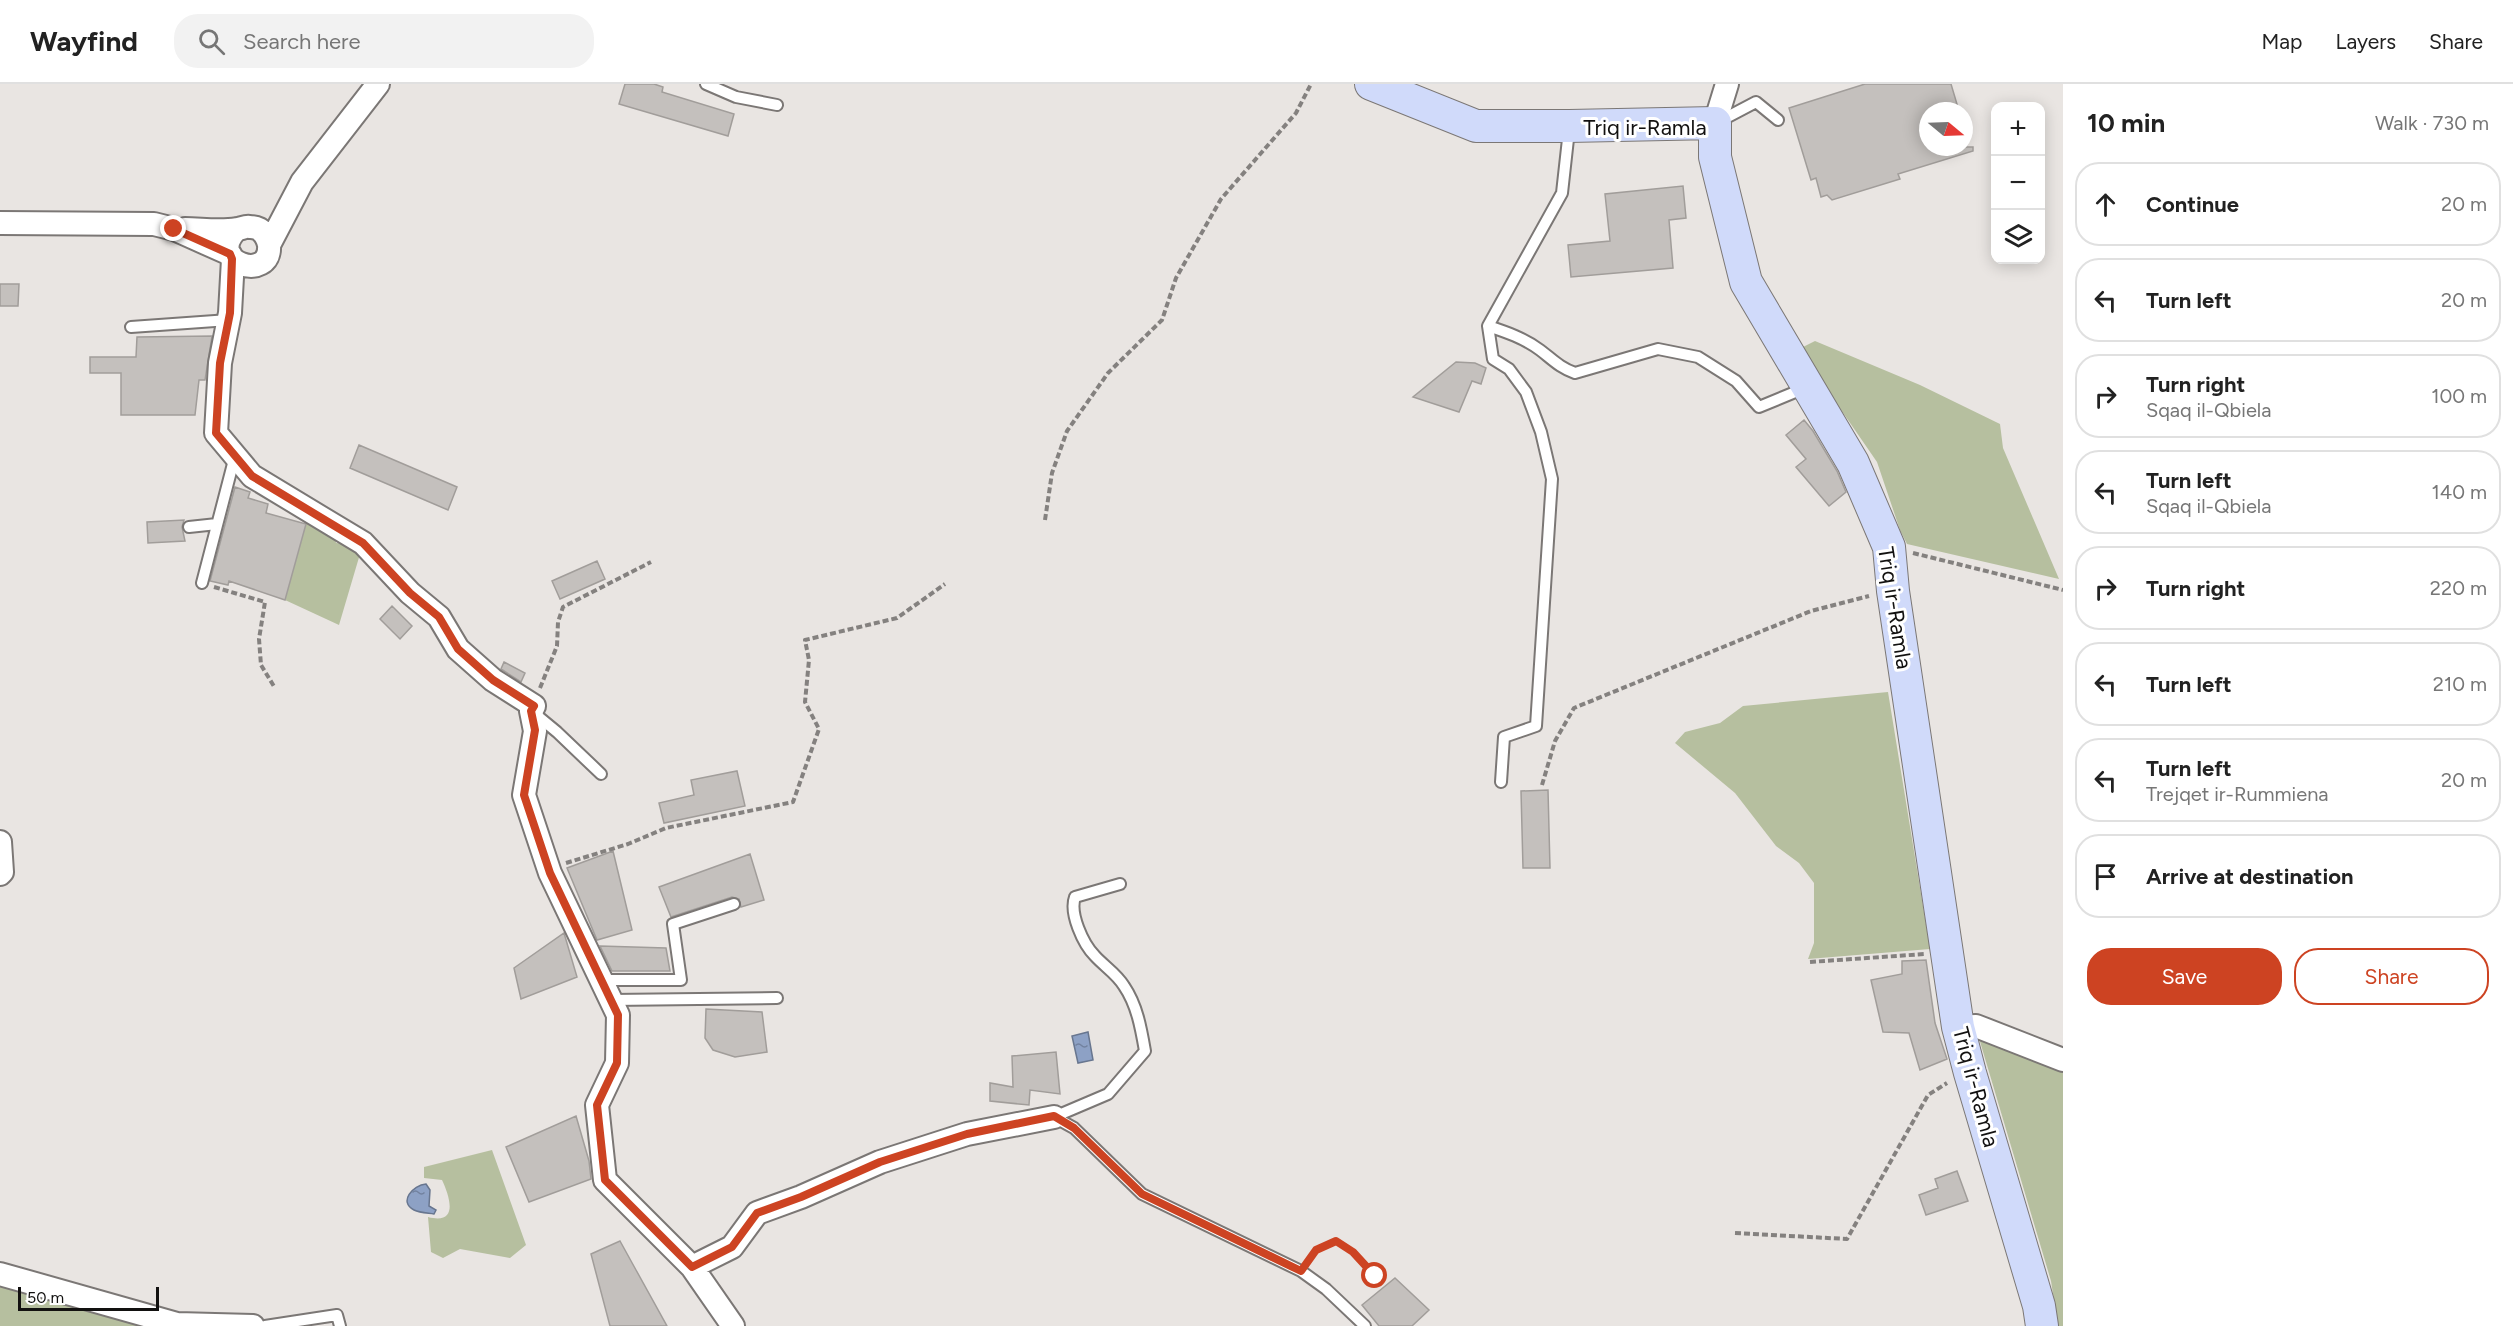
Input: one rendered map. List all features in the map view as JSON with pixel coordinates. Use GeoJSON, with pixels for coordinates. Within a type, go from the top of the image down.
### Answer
{"type":"FeatureCollection","features":[{"type":"Feature","properties":{"kind":"main road","name":"Triq ir-Ramla"},"geometry":{"type":"LineString","coordinates":[[1371,84],[1476,126],[1716,123],[1715,158],[1746,282],[1853,462],[1889,547],[1893,591],[1958,1027],[2039,1306],[2042,1326]]}},
{"type":"Feature","properties":{"kind":"street"},"geometry":{"type":"LineString","coordinates":[[229,317],[256,265],[266,257],[269,244],[302,182],[378,84]]}},
{"type":"Feature","properties":{"kind":"street"},"geometry":{"type":"LineString","coordinates":[[1716,123],[1727,84]]}},
{"type":"Feature","properties":{"kind":"street"},"geometry":{"type":"LineString","coordinates":[[302,182],[229,240],[231,256],[229,317],[220,363],[216,433],[252,476],[363,543],[410,593],[439,617],[458,649],[493,680],[533,709],[535,730],[524,795],[550,873],[618,1015],[617,1063],[597,1105],[605,1180],[692,1267],[733,1326]]}},
{"type":"Feature","properties":{"kind":"street"},"geometry":{"type":"LineString","coordinates":[[0,223],[154,224],[174,229],[231,256],[243,266],[256,265]]}},
{"type":"Feature","properties":{"kind":"street"},"geometry":{"type":"LineString","coordinates":[[174,229],[244,228],[263,232],[269,244]]}},
{"type":"Feature","properties":{"kind":"street"},"geometry":{"type":"LineString","coordinates":[[0,842],[2,872],[0,874]]}},
{"type":"Feature","properties":{"kind":"street"},"geometry":{"type":"LineString","coordinates":[[1958,1027],[1976,1026],[2063,1060]]}},
{"type":"Feature","properties":{"kind":"street"},"geometry":{"type":"LineString","coordinates":[[692,1267],[732,1247],[757,1213],[801,1197],[880,1162],[967,1134],[1054,1116]]}},
{"type":"Feature","properties":{"kind":"street"},"geometry":{"type":"LineString","coordinates":[[0,1274],[177,1324],[253,1326]]}},
{"type":"Feature","properties":{"kind":"lane"},"geometry":{"type":"LineString","coordinates":[[706,84],[736,97],[777,105]]}},
{"type":"Feature","properties":{"kind":"lane"},"geometry":{"type":"LineString","coordinates":[[1716,123],[1756,102],[1778,120]]}},
{"type":"Feature","properties":{"kind":"lane"},"geometry":{"type":"LineString","coordinates":[[1500,782],[1504,737],[1536,726],[1552,479],[1541,432],[1526,392],[1509,369],[1493,359],[1488,326],[1562,193],[1569,126]]}},
{"type":"Feature","properties":{"kind":"lane"},"geometry":{"type":"LineString","coordinates":[[131,327],[229,317]]}},
{"type":"Feature","properties":{"kind":"lane"},"geometry":{"type":"LineString","coordinates":[[1488,326],[1520,338],[1540,350],[1563,369],[1575,373],[1658,350],[1698,357],[1736,381],[1759,407],[1808,387]]}},
{"type":"Feature","properties":{"kind":"lane"},"geometry":{"type":"LineString","coordinates":[[202,583],[235,456]]}},
{"type":"Feature","properties":{"kind":"lane"},"geometry":{"type":"LineString","coordinates":[[189,527],[217,524]]}},
{"type":"Feature","properties":{"kind":"lane"},"geometry":{"type":"LineString","coordinates":[[533,709],[602,774]]}},
{"type":"Feature","properties":{"kind":"lane"},"geometry":{"type":"LineString","coordinates":[[1054,1116],[1108,1094],[1145,1051],[1140,1020],[1124,985],[1092,954],[1072,915],[1075,897],[1120,884]]}},
{"type":"Feature","properties":{"kind":"lane"},"geometry":{"type":"LineString","coordinates":[[606,990],[681,980],[673,924],[734,904]]}},
{"type":"Feature","properties":{"kind":"lane"},"geometry":{"type":"LineString","coordinates":[[606,990],[777,998]]}},
{"type":"Feature","properties":{"kind":"lane"},"geometry":{"type":"LineString","coordinates":[[1054,1116],[1074,1128],[1142,1194],[1301,1271],[1326,1289],[1365,1326]]}},
{"type":"Feature","properties":{"kind":"lane"},"geometry":{"type":"LineString","coordinates":[[265,1326],[337,1315],[340,1326]]}},
{"type":"Feature","properties":{"kind":"path"},"geometry":{"type":"LineString","coordinates":[[1045,520],[1052,473],[1067,431],[1108,373],[1162,320],[1176,278],[1221,199],[1296,114],[1311,84]]}},
{"type":"Feature","properties":{"kind":"path"},"geometry":{"type":"LineString","coordinates":[[1889,547],[2063,590]]}},
{"type":"Feature","properties":{"kind":"path"},"geometry":{"type":"LineString","coordinates":[[533,709],[557,646],[558,622],[563,607],[651,562]]}},
{"type":"Feature","properties":{"kind":"path"},"geometry":{"type":"LineString","coordinates":[[550,873],[565,863],[628,844],[666,828],[792,802],[819,729],[806,702],[809,660],[805,640],[897,618],[945,584]]}},
{"type":"Feature","properties":{"kind":"path"},"geometry":{"type":"LineString","coordinates":[[213,586],[265,602],[259,639],[261,665],[275,688]]}},
{"type":"Feature","properties":{"kind":"path"},"geometry":{"type":"LineString","coordinates":[[1542,785],[1555,741],[1574,708],[1811,611],[1893,591]]}},
{"type":"Feature","properties":{"kind":"path"},"geometry":{"type":"LineString","coordinates":[[1810,962],[1947,952]]}},
{"type":"Feature","properties":{"kind":"path"},"geometry":{"type":"LineString","coordinates":[[1734,1233],[1846,1239],[1928,1095],[1970,1073]]}},
{"type":"Feature","properties":{"kind":"path"},"geometry":{"type":"LineString","coordinates":[[1301,1271],[1316,1250],[1336,1241],[1353,1252],[1381,1281]]}},
{"type":"Feature","properties":{"kind":"green space"},"geometry":{"type":"Polygon","coordinates":[[[1815,341],[1920,385],[2000,424],[2003,448],[2059,579],[1907,544],[1877,462],[1799,349],[1815,341]]]}},
{"type":"Feature","properties":{"kind":"green space"},"geometry":{"type":"Polygon","coordinates":[[[311,516],[334,533],[336,543],[348,544],[360,554],[339,625],[285,600],[306,524],[311,516]]]}},
{"type":"Feature","properties":{"kind":"green space"},"geometry":{"type":"Polygon","coordinates":[[[1888,692],[1930,949],[1808,959],[1814,943],[1814,883],[1799,863],[1776,846],[1735,793],[1675,743],[1685,732],[1720,723],[1743,706],[1888,692]]]}},
{"type":"Feature","properties":{"kind":"green space"},"geometry":{"type":"Polygon","coordinates":[[[1976,1028],[2063,1064],[2063,1326],[2058,1326],[2051,1281],[1976,1028]]]}},
{"type":"Feature","properties":{"kind":"green space"},"geometry":{"type":"Polygon","coordinates":[[[492,1150],[526,1245],[510,1258],[460,1249],[443,1258],[431,1252],[428,1217],[444,1217],[450,1208],[448,1194],[442,1180],[424,1178],[424,1167],[492,1150]]]}},
{"type":"Feature","properties":{"kind":"green space"},"geometry":{"type":"Polygon","coordinates":[[[0,1283],[158,1326],[0,1326],[0,1283]]]}},
{"type":"Feature","properties":{"kind":"water"},"geometry":{"type":"Polygon","coordinates":[[[1088,1032],[1093,1060],[1078,1063],[1072,1036],[1088,1032]]]}},
{"type":"Feature","properties":{"kind":"water"},"geometry":{"type":"Polygon","coordinates":[[[426,1184],[430,1190],[429,1206],[436,1210],[434,1214],[416,1211],[407,1203],[409,1194],[416,1187],[426,1184]]]}},
{"type":"Feature","properties":{"kind":"building"},"geometry":{"type":"Polygon","coordinates":[[[625,84],[654,84],[663,87],[662,92],[734,114],[728,136],[619,104],[625,84]]]}},
{"type":"Feature","properties":{"kind":"building"},"geometry":{"type":"Polygon","coordinates":[[[1865,84],[1951,84],[1956,102],[1919,102],[1919,156],[1957,156],[1898,174],[1900,179],[1832,200],[1827,195],[1821,197],[1816,178],[1811,180],[1789,108],[1865,84]]]}},
{"type":"Feature","properties":{"kind":"building"},"geometry":{"type":"Polygon","coordinates":[[[1683,186],[1686,218],[1669,220],[1673,268],[1571,277],[1568,245],[1610,241],[1605,194],[1683,186]]]}},
{"type":"Feature","properties":{"kind":"building"},"geometry":{"type":"Polygon","coordinates":[[[0,284],[19,284],[18,306],[0,306],[0,284]]]}},
{"type":"Feature","properties":{"kind":"building"},"geometry":{"type":"Polygon","coordinates":[[[212,336],[205,380],[199,380],[195,415],[121,415],[121,373],[90,373],[90,357],[136,357],[137,337],[212,336]]]}},
{"type":"Feature","properties":{"kind":"building"},"geometry":{"type":"Polygon","coordinates":[[[1456,362],[1475,363],[1486,368],[1481,384],[1472,381],[1459,412],[1413,397],[1456,362]]]}},
{"type":"Feature","properties":{"kind":"building"},"geometry":{"type":"Polygon","coordinates":[[[1804,420],[1837,471],[1846,492],[1829,506],[1796,467],[1806,459],[1786,435],[1804,420]]]}},
{"type":"Feature","properties":{"kind":"building"},"geometry":{"type":"Polygon","coordinates":[[[359,445],[457,487],[448,510],[350,468],[359,445]]]}},
{"type":"Feature","properties":{"kind":"building"},"geometry":{"type":"Polygon","coordinates":[[[235,487],[250,492],[248,498],[268,504],[266,513],[306,524],[285,600],[229,581],[228,585],[210,581],[235,487]]]}},
{"type":"Feature","properties":{"kind":"building"},"geometry":{"type":"Polygon","coordinates":[[[184,520],[182,527],[185,541],[148,543],[147,522],[184,520]]]}},
{"type":"Feature","properties":{"kind":"building"},"geometry":{"type":"Polygon","coordinates":[[[597,561],[605,579],[560,599],[552,581],[597,561]]]}},
{"type":"Feature","properties":{"kind":"building"},"geometry":{"type":"Polygon","coordinates":[[[392,606],[412,626],[400,639],[380,619],[392,606]]]}},
{"type":"Feature","properties":{"kind":"building"},"geometry":{"type":"Polygon","coordinates":[[[504,662],[525,673],[521,682],[501,669],[504,662]]]}},
{"type":"Feature","properties":{"kind":"building"},"geometry":{"type":"Polygon","coordinates":[[[737,771],[745,806],[664,823],[659,803],[694,795],[691,780],[737,771]]]}},
{"type":"Feature","properties":{"kind":"building"},"geometry":{"type":"Polygon","coordinates":[[[1548,790],[1550,868],[1523,868],[1521,791],[1548,790]]]}},
{"type":"Feature","properties":{"kind":"building"},"geometry":{"type":"Polygon","coordinates":[[[613,851],[632,930],[597,940],[567,868],[613,851]]]}},
{"type":"Feature","properties":{"kind":"building"},"geometry":{"type":"Polygon","coordinates":[[[750,854],[764,900],[741,907],[739,899],[732,897],[671,917],[659,887],[750,854]]]}},
{"type":"Feature","properties":{"kind":"building"},"geometry":{"type":"Polygon","coordinates":[[[564,933],[577,977],[521,999],[514,968],[564,933]]]}},
{"type":"Feature","properties":{"kind":"building"},"geometry":{"type":"Polygon","coordinates":[[[600,946],[666,948],[670,971],[612,971],[600,946]]]}},
{"type":"Feature","properties":{"kind":"building"},"geometry":{"type":"Polygon","coordinates":[[[1926,960],[1935,1023],[1947,1059],[1920,1070],[1909,1033],[1883,1032],[1871,980],[1902,974],[1902,961],[1926,960]]]}},
{"type":"Feature","properties":{"kind":"building"},"geometry":{"type":"Polygon","coordinates":[[[706,1009],[762,1012],[767,1052],[735,1057],[713,1050],[705,1038],[706,1009]]]}},
{"type":"Feature","properties":{"kind":"building"},"geometry":{"type":"Polygon","coordinates":[[[1056,1052],[1060,1094],[1030,1090],[1029,1105],[990,1101],[990,1083],[1013,1087],[1012,1056],[1056,1052]]]}},
{"type":"Feature","properties":{"kind":"building"},"geometry":{"type":"Polygon","coordinates":[[[576,1116],[589,1161],[591,1179],[529,1202],[506,1147],[576,1116]]]}},
{"type":"Feature","properties":{"kind":"building"},"geometry":{"type":"Polygon","coordinates":[[[1957,1171],[1968,1201],[1926,1215],[1919,1195],[1938,1188],[1935,1179],[1957,1171]]]}},
{"type":"Feature","properties":{"kind":"building"},"geometry":{"type":"Polygon","coordinates":[[[620,1241],[667,1326],[610,1326],[591,1254],[620,1241]]]}},
{"type":"Feature","properties":{"kind":"building"},"geometry":{"type":"Polygon","coordinates":[[[1395,1278],[1429,1310],[1412,1326],[1379,1326],[1362,1305],[1395,1278]]]}},
{"type":"Feature","properties":{"kind":"route"},"geometry":{"type":"LineString","coordinates":[[174,229],[230,254],[232,259],[230,313],[220,363],[216,433],[252,476],[363,543],[410,593],[439,617],[458,649],[493,680],[534,706],[531,711],[535,730],[524,795],[550,873],[618,1015],[617,1063],[597,1105],[605,1180],[692,1267],[732,1247],[757,1213],[801,1197],[880,1162],[967,1134],[1054,1116],[1074,1128],[1142,1194],[1301,1271],[1316,1250],[1336,1241],[1353,1252],[1375,1276]]}}]}
